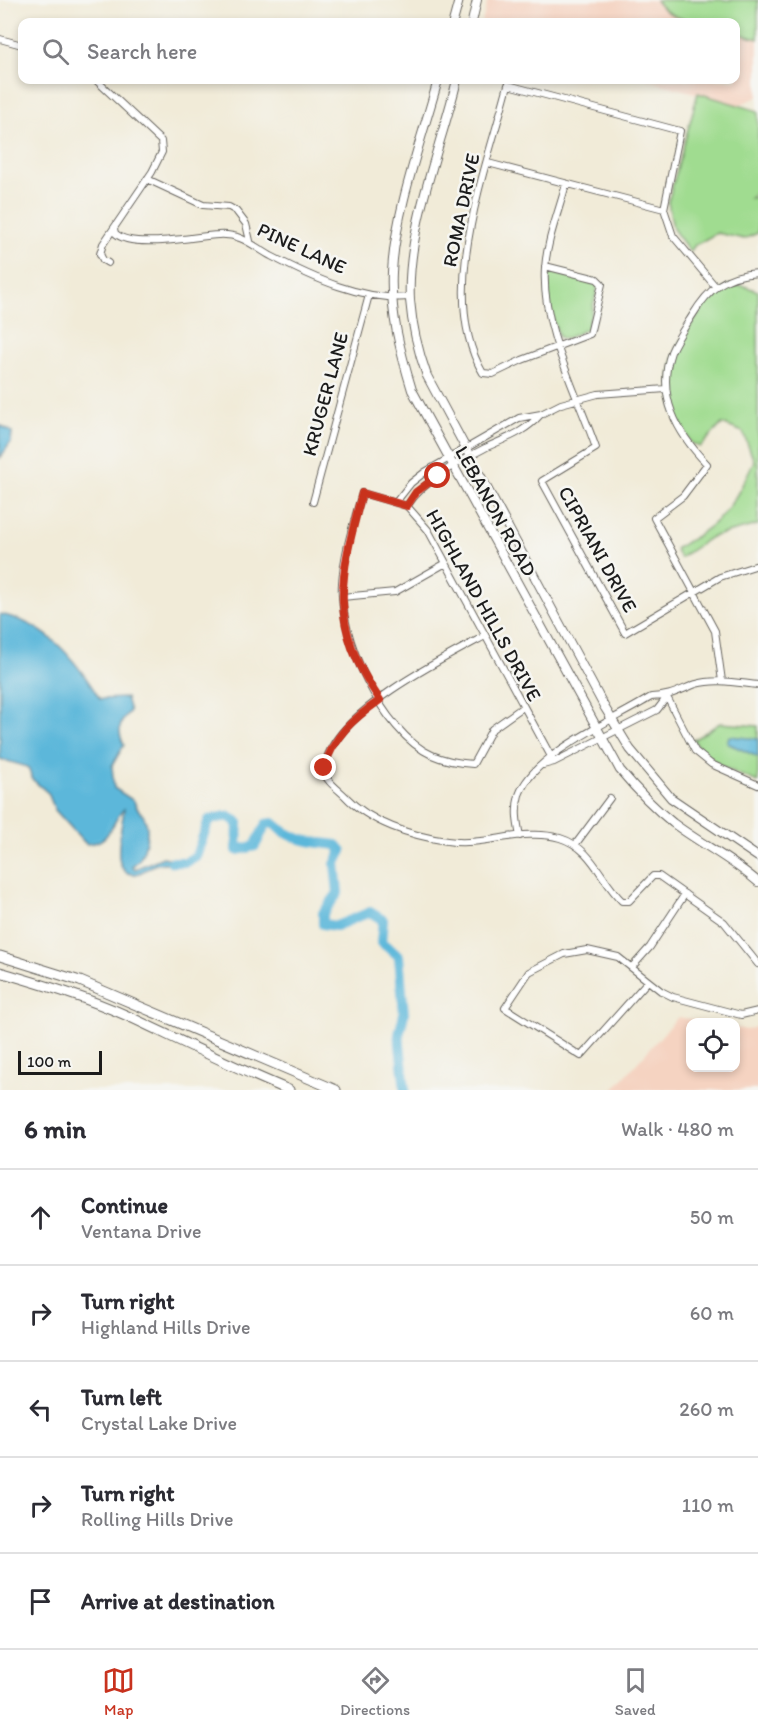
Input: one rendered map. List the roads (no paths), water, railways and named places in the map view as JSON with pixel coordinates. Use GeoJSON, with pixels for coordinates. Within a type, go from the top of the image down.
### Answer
{"type":"FeatureCollection","features":[{"type":"Feature","properties":{"kind":"main road"},"geometry":{"type":"LineString","coordinates":[[454,18],[459,0]]}},
{"type":"Feature","properties":{"kind":"main road"},"geometry":{"type":"LineString","coordinates":[[473,18],[477,0]]}},
{"type":"Feature","properties":{"kind":"main road","name":"LEBANON ROAD"},"geometry":{"type":"LineString","coordinates":[[437,84],[396,240],[392,270],[392,299],[400,351],[412,390],[596,730],[620,770],[643,796],[673,822],[743,868],[758,882]]}},
{"type":"Feature","properties":{"kind":"main road","name":"LEBANON ROAD"},"geometry":{"type":"LineString","coordinates":[[456,84],[414,248],[410,297],[413,328],[427,376],[469,458],[613,721],[643,767],[671,798],[758,857]]}},
{"type":"Feature","properties":{"kind":"main road"},"geometry":{"type":"LineString","coordinates":[[0,956],[80,981],[336,1090]]}},
{"type":"Feature","properties":{"kind":"main road"},"geometry":{"type":"LineString","coordinates":[[13,976],[17,961]]}},
{"type":"Feature","properties":{"kind":"main road"},"geometry":{"type":"LineString","coordinates":[[0,972],[75,995],[129,1017],[236,1068],[289,1090]]}},
{"type":"Feature","properties":{"kind":"main road"},"geometry":{"type":"LineString","coordinates":[[236,1068],[244,1050]]}},
{"type":"Feature","properties":{"kind":"street"},"geometry":{"type":"LineString","coordinates":[[0,39],[18,44]]}},
{"type":"Feature","properties":{"kind":"street"},"geometry":{"type":"LineString","coordinates":[[100,84],[161,141],[162,152],[147,179],[125,207],[100,252],[103,260],[108,262]]}},
{"type":"Feature","properties":{"kind":"street","name":"ROMA DRIVE"},"geometry":{"type":"LineString","coordinates":[[558,346],[487,374],[483,373],[474,355],[466,318],[463,279],[467,242],[508,85],[680,131],[664,209]]}},
{"type":"Feature","properties":{"kind":"street"},"geometry":{"type":"LineString","coordinates":[[488,163],[664,209],[673,236],[714,286]]}},
{"type":"Feature","properties":{"kind":"street"},"geometry":{"type":"LineString","coordinates":[[147,179],[202,205],[229,207],[236,211],[246,224],[250,241]]}},
{"type":"Feature","properties":{"kind":"street"},"geometry":{"type":"LineString","coordinates":[[566,184],[545,266],[547,310],[558,346],[579,398]]}},
{"type":"Feature","properties":{"kind":"street","name":"PINE LANE"},"geometry":{"type":"LineString","coordinates":[[114,229],[119,237],[131,241],[147,242],[221,234],[250,241],[269,255],[293,266],[369,295],[392,299],[410,297]]}},
{"type":"Feature","properties":{"kind":"street"},"geometry":{"type":"LineString","coordinates":[[545,266],[597,279],[602,284],[590,334],[558,346]]}},
{"type":"Feature","properties":{"kind":"street"},"geometry":{"type":"LineString","coordinates":[[722,681],[715,631],[654,518],[684,496],[707,464],[680,433],[672,417],[666,389],[666,373],[672,350],[714,286],[740,274],[758,273]]}},
{"type":"Feature","properties":{"kind":"street","name":"KRUGER LANE"},"geometry":{"type":"LineString","coordinates":[[313,502],[369,295]]}},
{"type":"Feature","properties":{"kind":"street"},"geometry":{"type":"LineString","coordinates":[[396,502],[411,483],[464,448],[519,418],[541,414],[579,398],[666,389]]}},
{"type":"Feature","properties":{"kind":"street","name":"CIPRIANI DRIVE"},"geometry":{"type":"LineString","coordinates":[[579,398],[596,447],[542,481],[625,633],[695,592]]}},
{"type":"Feature","properties":{"kind":"street"},"geometry":{"type":"LineString","coordinates":[[407,506],[416,492],[429,480],[512,438],[531,425],[541,414]]}},
{"type":"Feature","properties":{"kind":"street","name":"HIGHLAND HILLS DRIVE"},"geometry":{"type":"LineString","coordinates":[[342,597],[344,560],[362,493],[407,506],[428,530],[554,762]]}},
{"type":"Feature","properties":{"kind":"street"},"geometry":{"type":"LineString","coordinates":[[446,563],[395,592],[342,597],[351,646],[361,672],[398,727],[414,744],[431,755],[456,763],[472,764],[492,729],[523,707]]}},
{"type":"Feature","properties":{"kind":"street"},"geometry":{"type":"LineString","coordinates":[[695,592],[720,578],[758,565]]}},
{"type":"Feature","properties":{"kind":"street"},"geometry":{"type":"LineString","coordinates":[[485,636],[422,670],[351,720],[338,736],[324,772],[348,799],[369,815],[406,832],[463,843],[543,835],[575,845],[589,855],[620,900],[626,902],[656,875],[724,922],[758,964]]}},
{"type":"Feature","properties":{"kind":"street"},"geometry":{"type":"LineString","coordinates":[[520,836],[516,814],[519,797],[526,781],[549,756],[651,698],[667,697],[698,684],[722,681],[758,685]]}},
{"type":"Feature","properties":{"kind":"street"},"geometry":{"type":"LineString","coordinates":[[543,765],[554,762],[657,711],[667,697]]}},
{"type":"Feature","properties":{"kind":"street"},"geometry":{"type":"LineString","coordinates":[[667,697],[695,751],[711,764],[758,784]]}},
{"type":"Feature","properties":{"kind":"street"},"geometry":{"type":"LineString","coordinates":[[575,845],[610,798]]}},
{"type":"Feature","properties":{"kind":"street"},"geometry":{"type":"LineString","coordinates":[[632,967],[650,947],[685,894]]}},
{"type":"Feature","properties":{"kind":"street"},"geometry":{"type":"LineString","coordinates":[[648,981],[581,1056],[507,1011],[505,1005],[529,972],[564,954],[598,950],[618,957],[673,997],[741,1015],[758,1011]]}},
{"type":"Feature","properties":{"kind":"water"},"geometry":{"type":"Polygon","coordinates":[[[0,425],[12,432],[11,442],[0,458],[0,425]]]}},
{"type":"Feature","properties":{"kind":"water"},"geometry":{"type":"Polygon","coordinates":[[[0,614],[32,626],[59,645],[81,670],[100,699],[126,698],[130,711],[121,723],[120,731],[124,745],[112,766],[114,788],[134,801],[146,823],[146,844],[137,862],[132,866],[135,869],[163,857],[186,862],[157,864],[136,874],[127,873],[119,859],[124,809],[106,836],[95,843],[86,844],[55,810],[48,793],[32,779],[28,767],[0,759],[0,614]]]}},
{"type":"Feature","properties":{"kind":"water"},"geometry":{"type":"Polygon","coordinates":[[[729,736],[758,739],[758,757],[727,743],[729,736]]]}},
{"type":"Feature","properties":{"kind":"waterway"},"geometry":{"type":"LineString","coordinates":[[172,862],[186,862],[196,856],[209,820],[227,816],[238,822],[237,850],[255,846],[266,824],[273,823],[295,837],[337,845],[342,851],[335,864],[338,893],[323,913],[323,924],[336,926],[370,912],[383,920],[381,942],[399,956],[404,1014],[399,1035],[405,1090]]}}]}
